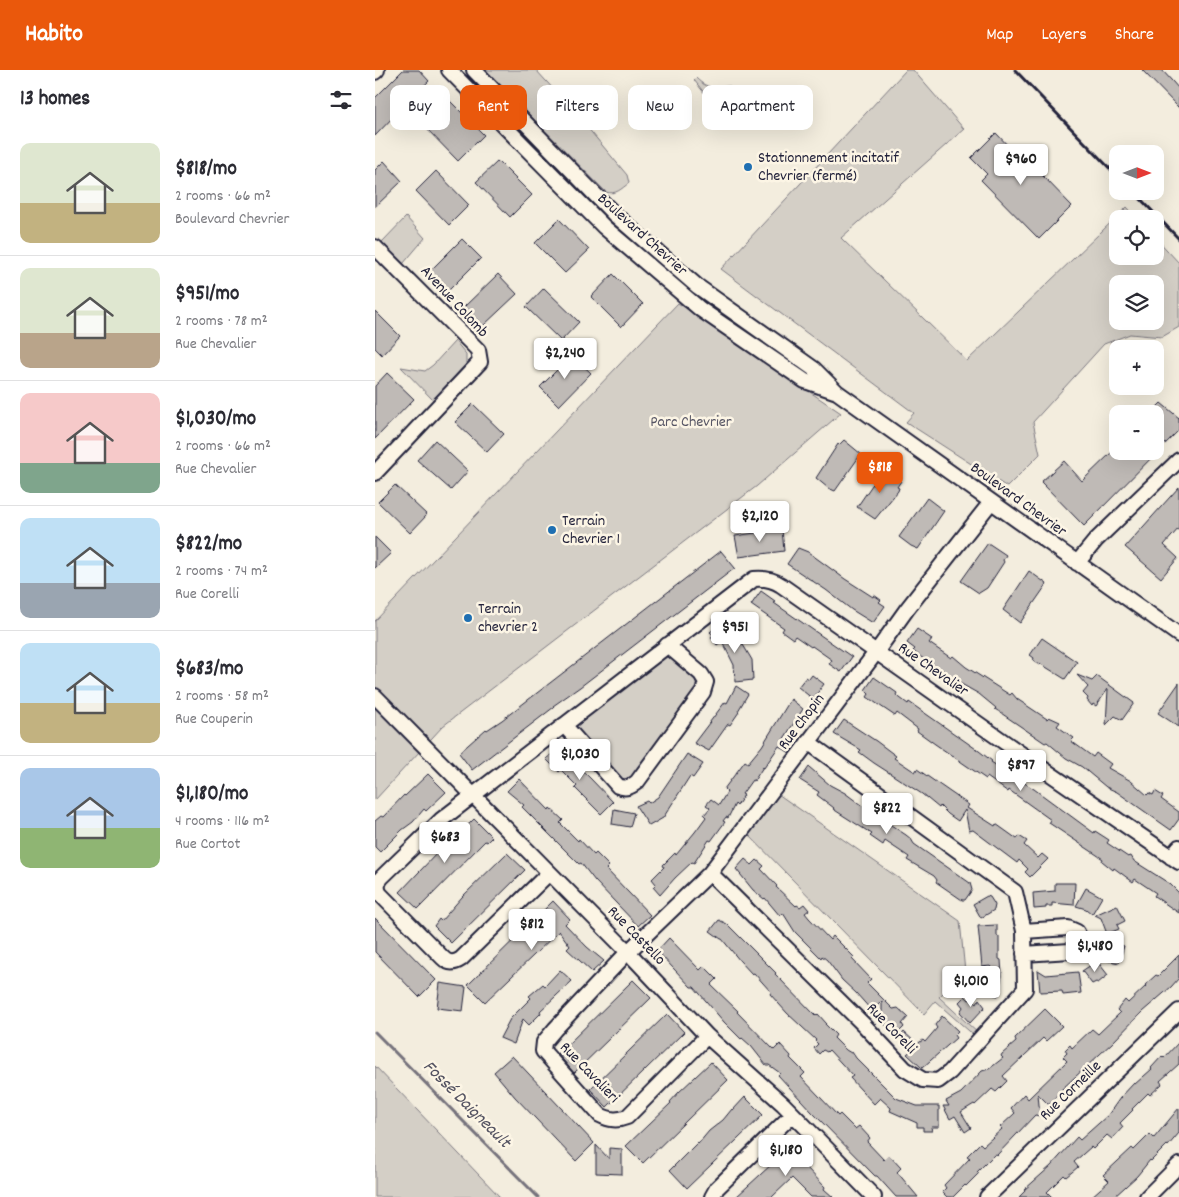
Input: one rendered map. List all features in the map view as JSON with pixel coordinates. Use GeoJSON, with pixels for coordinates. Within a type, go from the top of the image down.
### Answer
{"type":"FeatureCollection","features":[{"type":"Feature","properties":{"kind":"street","name":"Boulevard Chevrier"},"geometry":{"type":"LineString","coordinates":[[449,70],[603,226],[700,309],[805,381],[837,392]]}},
{"type":"Feature","properties":{"kind":"street","name":"Boulevard Chevrier"},"geometry":{"type":"LineString","coordinates":[[474,70],[615,215],[697,286],[814,369],[837,392],[1179,635]]}},
{"type":"Feature","properties":{"kind":"street","name":"Avenue Colomb"},"geometry":{"type":"LineString","coordinates":[[375,247],[478,350],[480,362],[375,473]]}},
{"type":"Feature","properties":{"kind":"street"},"geometry":{"type":"LineString","coordinates":[[1077,564],[1095,540],[1179,460]]}},
{"type":"Feature","properties":{"kind":"street","name":"Rue Chopin"},"geometry":{"type":"LineString","coordinates":[[628,952],[710,873],[907,609],[991,502]]}},
{"type":"Feature","properties":{"kind":"street","name":"Rue Chevalier"},"geometry":{"type":"LineString","coordinates":[[549,873],[461,959],[450,962],[443,958],[378,890],[378,883],[382,877],[434,826],[753,579],[763,578],[773,580],[781,585],[1017,751],[1176,855]]}},
{"type":"Feature","properties":{"kind":"street"},"geometry":{"type":"LineString","coordinates":[[564,725],[618,786],[623,788],[630,787],[637,782],[703,692],[706,682],[701,674],[667,646]]}},
{"type":"Feature","properties":{"kind":"street","name":"Rue Castello"},"geometry":{"type":"LineString","coordinates":[[375,696],[628,952],[707,1036],[793,1115],[874,1197]]}},
{"type":"Feature","properties":{"kind":"street","name":"Rue Corelli"},"geometry":{"type":"LineString","coordinates":[[710,873],[864,1025],[905,1069],[923,1080],[939,1081],[950,1072],[1025,989],[1024,931],[1015,892],[809,742]]}},
{"type":"Feature","properties":{"kind":"street"},"geometry":{"type":"LineString","coordinates":[[1024,931],[1068,928],[1077,932],[1080,939],[1077,948],[1070,951],[1025,954]]}},
{"type":"Feature","properties":{"kind":"street","name":"Rue Cavalieri"},"geometry":{"type":"LineString","coordinates":[[628,952],[543,1042],[543,1051],[549,1059],[600,1114],[609,1119],[619,1120],[627,1116],[707,1036]]}},
{"type":"Feature","properties":{"kind":"street","name":"Rue Corneille"},"geometry":{"type":"LineString","coordinates":[[987,1197],[1179,1011]]}},
{"type":"Feature","properties":{"kind":"street"},"geometry":{"type":"LineString","coordinates":[[712,1197],[718,1186],[793,1115]]}},
{"type":"Feature","properties":{"kind":"street"},"geometry":{"type":"LineString","coordinates":[[1147,1197],[1179,1165]]}},
{"type":"Feature","properties":{"kind":"green space"},"geometry":{"type":"Polygon","coordinates":[[[485,70],[536,70],[550,85],[537,85],[537,122],[527,112],[527,85],[500,85],[485,70]]]}},
{"type":"Feature","properties":{"kind":"green space"},"geometry":{"type":"Polygon","coordinates":[[[906,70],[913,70],[964,129],[841,238],[967,361],[1109,224],[1109,265],[1164,265],[1164,247],[1179,263],[1179,327],[1162,337],[1130,334],[1109,340],[1109,342],[1104,344],[1033,422],[1040,454],[1007,487],[906,422],[914,413],[721,269],[906,70]]]}},
{"type":"Feature","properties":{"kind":"green space"},"geometry":{"type":"Polygon","coordinates":[[[696,78],[706,85],[702,85],[702,90],[694,80],[696,78]]]}},
{"type":"Feature","properties":{"kind":"green space"},"geometry":{"type":"Polygon","coordinates":[[[545,130],[590,130],[627,175],[629,183],[616,192],[606,192],[545,130]]]}},
{"type":"Feature","properties":{"kind":"green space"},"geometry":{"type":"Polygon","coordinates":[[[406,217],[425,238],[403,264],[382,242],[406,217]]]}},
{"type":"Feature","properties":{"kind":"green space","name":"Parc Chevrier"},"geometry":{"type":"Polygon","coordinates":[[[678,303],[841,413],[757,486],[443,726],[375,800],[375,621],[678,303]]]}},
{"type":"Feature","properties":{"kind":"green space"},"geometry":{"type":"Polygon","coordinates":[[[455,341],[466,354],[466,364],[433,400],[401,367],[425,371],[455,341]]]}},
{"type":"Feature","properties":{"kind":"green space"},"geometry":{"type":"Polygon","coordinates":[[[660,656],[669,657],[695,677],[697,690],[633,776],[624,779],[615,777],[568,725],[660,656]]]}},
{"type":"Feature","properties":{"kind":"green space"},"geometry":{"type":"Polygon","coordinates":[[[775,792],[960,921],[965,972],[939,997],[980,1035],[977,1038],[935,1001],[924,1014],[745,831],[775,792]]]}},
{"type":"Feature","properties":{"kind":"green space"},"geometry":{"type":"Polygon","coordinates":[[[375,1066],[500,1197],[375,1197],[375,1066]]]}},
{"type":"Feature","properties":{"kind":"building"},"geometry":{"type":"Polygon","coordinates":[[[403,70],[419,70],[429,81],[425,85],[390,85],[390,120],[375,136],[375,98],[403,70]]]}},
{"type":"Feature","properties":{"kind":"building"},"geometry":{"type":"Polygon","coordinates":[[[1142,70],[1162,70],[1179,89],[1179,108],[1142,70]]]}},
{"type":"Feature","properties":{"kind":"building"},"geometry":{"type":"Polygon","coordinates":[[[450,101],[460,111],[460,130],[479,130],[484,135],[458,161],[428,130],[450,130],[450,101]]]}},
{"type":"Feature","properties":{"kind":"building"},"geometry":{"type":"Polygon","coordinates":[[[996,133],[1012,150],[1015,147],[1072,206],[1039,239],[981,180],[987,174],[971,158],[996,133]]]}},
{"type":"Feature","properties":{"kind":"building"},"geometry":{"type":"Polygon","coordinates":[[[384,161],[402,181],[375,207],[375,170],[384,161]]]}},
{"type":"Feature","properties":{"kind":"building"},"geometry":{"type":"Polygon","coordinates":[[[498,161],[532,195],[510,217],[476,182],[498,161]]]}},
{"type":"Feature","properties":{"kind":"building"},"geometry":{"type":"Polygon","coordinates":[[[436,171],[469,205],[449,225],[416,191],[436,171]]]}},
{"type":"Feature","properties":{"kind":"building"},"geometry":{"type":"Polygon","coordinates":[[[559,219],[589,250],[565,273],[535,243],[559,219]]]}},
{"type":"Feature","properties":{"kind":"building"},"geometry":{"type":"Polygon","coordinates":[[[462,239],[481,258],[448,291],[429,272],[462,239]]]}},
{"type":"Feature","properties":{"kind":"building"},"geometry":{"type":"Polygon","coordinates":[[[498,274],[517,294],[483,326],[464,307],[498,274]]]}},
{"type":"Feature","properties":{"kind":"building"},"geometry":{"type":"Polygon","coordinates":[[[613,274],[643,304],[621,327],[591,297],[613,274]]]}},
{"type":"Feature","properties":{"kind":"building"},"geometry":{"type":"Polygon","coordinates":[[[544,288],[579,322],[561,341],[526,307],[544,288]]]}},
{"type":"Feature","properties":{"kind":"building"},"geometry":{"type":"Polygon","coordinates":[[[375,311],[400,336],[382,355],[375,348],[375,311]]]}},
{"type":"Feature","properties":{"kind":"building"},"geometry":{"type":"Polygon","coordinates":[[[572,355],[591,373],[559,406],[540,387],[572,355]]]}},
{"type":"Feature","properties":{"kind":"building"},"geometry":{"type":"Polygon","coordinates":[[[387,373],[414,399],[375,439],[375,386],[387,373]]]}},
{"type":"Feature","properties":{"kind":"building"},"geometry":{"type":"Polygon","coordinates":[[[473,404],[504,434],[487,452],[455,422],[473,404]]]}},
{"type":"Feature","properties":{"kind":"building"},"geometry":{"type":"Polygon","coordinates":[[[1164,406],[1179,418],[1179,430],[1164,445],[1164,406]]]}},
{"type":"Feature","properties":{"kind":"building"},"geometry":{"type":"Polygon","coordinates":[[[435,440],[468,471],[451,490],[417,460],[435,440]]]}},
{"type":"Feature","properties":{"kind":"building"},"geometry":{"type":"Polygon","coordinates":[[[844,440],[861,454],[835,491],[816,478],[838,444],[844,440]]]}},
{"type":"Feature","properties":{"kind":"building"},"geometry":{"type":"Polygon","coordinates":[[[1109,455],[1109,460],[1149,460],[1084,526],[1041,482],[1064,461],[1082,481],[1109,455]]]}},
{"type":"Feature","properties":{"kind":"building"},"geometry":{"type":"Polygon","coordinates":[[[883,469],[901,481],[897,487],[899,488],[898,491],[875,519],[857,507],[883,469]]]}},
{"type":"Feature","properties":{"kind":"building"},"geometry":{"type":"Polygon","coordinates":[[[395,485],[427,515],[410,533],[378,502],[395,485]]]}},
{"type":"Feature","properties":{"kind":"building"},"geometry":{"type":"Polygon","coordinates":[[[1179,487],[1179,528],[1164,545],[1178,558],[1161,578],[1125,547],[1179,487]]]}},
{"type":"Feature","properties":{"kind":"building"},"geometry":{"type":"Polygon","coordinates":[[[927,498],[944,511],[918,549],[899,537],[927,498]]]}},
{"type":"Feature","properties":{"kind":"building"},"geometry":{"type":"Polygon","coordinates":[[[782,529],[784,551],[739,557],[735,536],[782,529]]]}},
{"type":"Feature","properties":{"kind":"building"},"geometry":{"type":"Polygon","coordinates":[[[375,537],[391,553],[375,568],[375,537]]]}},
{"type":"Feature","properties":{"kind":"building"},"geometry":{"type":"Polygon","coordinates":[[[988,543],[1006,555],[1003,560],[1004,562],[987,588],[979,593],[961,581],[988,543]]]}},
{"type":"Feature","properties":{"kind":"building"},"geometry":{"type":"Polygon","coordinates":[[[798,548],[808,552],[845,579],[881,600],[879,602],[885,606],[873,623],[787,564],[798,548]]]}},
{"type":"Feature","properties":{"kind":"building"},"geometry":{"type":"Polygon","coordinates":[[[721,551],[735,568],[472,770],[459,753],[486,729],[502,720],[721,551]]]}},
{"type":"Feature","properties":{"kind":"building"},"geometry":{"type":"Polygon","coordinates":[[[1029,571],[1047,584],[1020,623],[1003,610],[1029,571]]]}},
{"type":"Feature","properties":{"kind":"building"},"geometry":{"type":"Polygon","coordinates":[[[761,591],[775,601],[774,603],[852,657],[841,672],[829,664],[832,660],[795,636],[793,639],[782,631],[784,628],[751,605],[761,591]]]}},
{"type":"Feature","properties":{"kind":"building"},"geometry":{"type":"Polygon","coordinates":[[[721,623],[735,640],[739,638],[752,660],[753,680],[735,682],[734,665],[722,641],[717,645],[711,637],[713,635],[710,632],[721,623]]]}},
{"type":"Feature","properties":{"kind":"building"},"geometry":{"type":"Polygon","coordinates":[[[917,629],[932,639],[929,643],[951,658],[953,656],[966,667],[1010,695],[1012,693],[1017,699],[1047,719],[1049,717],[1060,722],[1057,726],[1074,738],[1071,741],[1093,757],[1096,753],[1111,764],[1108,768],[1131,781],[1147,795],[1149,793],[1153,795],[1155,791],[1163,796],[1161,799],[1179,812],[1179,819],[1171,830],[1117,792],[1106,787],[1047,742],[1045,743],[995,709],[979,694],[956,681],[938,667],[937,669],[913,651],[915,649],[907,643],[917,629]]]}},
{"type":"Feature","properties":{"kind":"building"},"geometry":{"type":"Polygon","coordinates":[[[1042,638],[1077,662],[1065,679],[1040,665],[1030,655],[1042,638]]]}},
{"type":"Feature","properties":{"kind":"building"},"geometry":{"type":"Polygon","coordinates":[[[812,675],[824,684],[813,699],[798,687],[806,677],[809,679],[812,675]]]}},
{"type":"Feature","properties":{"kind":"building"},"geometry":{"type":"Polygon","coordinates":[[[1077,675],[1092,681],[1097,676],[1134,703],[1122,720],[1115,716],[1106,725],[1108,689],[1096,706],[1093,704],[1092,706],[1083,693],[1088,687],[1077,675]]]}},
{"type":"Feature","properties":{"kind":"building"},"geometry":{"type":"Polygon","coordinates":[[[874,677],[897,693],[896,695],[908,704],[909,702],[979,751],[991,762],[1034,789],[1094,833],[1095,831],[1109,840],[1107,843],[1128,857],[1131,856],[1134,861],[1170,884],[1179,893],[1179,913],[1154,896],[1156,893],[1135,879],[1133,882],[1114,868],[1113,870],[1102,861],[1103,859],[1049,823],[1051,820],[1009,790],[1008,792],[987,777],[986,779],[917,731],[918,729],[897,713],[895,716],[867,697],[869,694],[865,690],[874,677]]]}},
{"type":"Feature","properties":{"kind":"building"},"geometry":{"type":"Polygon","coordinates":[[[1179,683],[1179,727],[1158,713],[1179,683]]]}},
{"type":"Feature","properties":{"kind":"building"},"geometry":{"type":"Polygon","coordinates":[[[736,686],[748,694],[730,725],[728,724],[709,751],[694,743],[725,702],[727,703],[736,686]]]}},
{"type":"Feature","properties":{"kind":"building"},"geometry":{"type":"Polygon","coordinates":[[[791,699],[803,709],[783,740],[793,748],[790,753],[779,746],[754,781],[752,780],[742,794],[744,795],[737,806],[735,804],[728,818],[726,817],[723,821],[725,822],[711,841],[709,840],[694,863],[692,862],[675,878],[660,895],[653,887],[656,884],[652,879],[675,853],[676,855],[695,832],[706,817],[704,815],[710,808],[706,805],[711,799],[719,805],[727,792],[724,789],[745,761],[748,763],[762,746],[791,699]]]}},
{"type":"Feature","properties":{"kind":"building"},"geometry":{"type":"Polygon","coordinates":[[[844,720],[896,756],[894,758],[915,772],[917,769],[969,805],[967,808],[995,826],[996,824],[1017,839],[1019,836],[1027,841],[1024,845],[1038,858],[1042,854],[1048,859],[1030,877],[1025,872],[1028,869],[1019,860],[1017,863],[973,830],[969,831],[965,810],[958,821],[940,806],[939,808],[922,794],[859,752],[861,750],[834,734],[844,720]]]}},
{"type":"Feature","properties":{"kind":"building"},"geometry":{"type":"Polygon","coordinates":[[[559,748],[613,802],[601,814],[575,788],[577,786],[561,770],[559,772],[546,759],[559,748]]]}},
{"type":"Feature","properties":{"kind":"building"},"geometry":{"type":"Polygon","coordinates":[[[687,754],[703,764],[693,778],[690,776],[663,818],[649,826],[636,806],[647,801],[649,803],[658,797],[687,754]]]}},
{"type":"Feature","properties":{"kind":"building"},"geometry":{"type":"Polygon","coordinates":[[[809,767],[830,785],[845,793],[880,821],[887,825],[888,823],[906,835],[914,844],[970,883],[972,890],[965,900],[962,900],[936,882],[937,880],[934,876],[907,860],[909,857],[885,841],[883,845],[870,836],[872,834],[833,809],[817,795],[819,792],[800,780],[809,767]]]}},
{"type":"Feature","properties":{"kind":"building"},"geometry":{"type":"Polygon","coordinates":[[[428,774],[446,792],[426,811],[424,809],[413,822],[380,852],[375,847],[375,821],[381,816],[383,817],[428,774]]]}},
{"type":"Feature","properties":{"kind":"building"},"geometry":{"type":"Polygon","coordinates":[[[519,779],[549,810],[550,808],[563,820],[560,823],[578,841],[579,839],[594,855],[596,853],[609,866],[606,869],[650,915],[638,926],[595,881],[581,863],[579,864],[522,807],[524,805],[507,791],[519,779]]]}},
{"type":"Feature","properties":{"kind":"building"},"geometry":{"type":"Polygon","coordinates":[[[614,809],[634,813],[630,827],[612,824],[614,809]]]}},
{"type":"Feature","properties":{"kind":"building"},"geometry":{"type":"Polygon","coordinates":[[[474,819],[492,837],[487,842],[485,841],[418,909],[400,892],[438,852],[456,839],[474,819]]]}},
{"type":"Feature","properties":{"kind":"building"},"geometry":{"type":"Polygon","coordinates":[[[507,853],[525,870],[451,943],[434,926],[507,853]]]}},
{"type":"Feature","properties":{"kind":"building"},"geometry":{"type":"Polygon","coordinates":[[[745,859],[752,865],[757,860],[764,866],[761,869],[776,887],[796,906],[800,907],[804,904],[809,910],[805,913],[809,918],[830,940],[833,936],[854,957],[852,959],[871,979],[867,983],[893,1009],[898,1008],[908,1017],[902,1024],[904,1027],[896,1035],[882,1022],[882,1001],[872,1011],[842,980],[827,960],[822,956],[821,958],[795,932],[783,913],[780,916],[765,898],[753,890],[736,869],[745,859]]]}},
{"type":"Feature","properties":{"kind":"building"},"geometry":{"type":"Polygon","coordinates":[[[1055,883],[1075,883],[1074,905],[1052,903],[1052,906],[1046,906],[1046,908],[1034,909],[1033,893],[1055,891],[1055,883]]]}},
{"type":"Feature","properties":{"kind":"building"},"geometry":{"type":"Polygon","coordinates":[[[1086,888],[1102,897],[1092,914],[1086,909],[1076,906],[1086,888]]]}},
{"type":"Feature","properties":{"kind":"building"},"geometry":{"type":"Polygon","coordinates":[[[987,896],[990,897],[995,905],[994,910],[981,918],[973,904],[987,896]]]}},
{"type":"Feature","properties":{"kind":"building"},"geometry":{"type":"Polygon","coordinates":[[[553,901],[570,919],[565,924],[587,947],[604,961],[592,972],[567,949],[570,946],[559,931],[485,1002],[468,985],[553,901]]]}},
{"type":"Feature","properties":{"kind":"building"},"geometry":{"type":"Polygon","coordinates":[[[1117,905],[1125,921],[1117,925],[1119,929],[1107,934],[1101,918],[1095,915],[1117,905]]]}},
{"type":"Feature","properties":{"kind":"building"},"geometry":{"type":"Polygon","coordinates":[[[375,918],[436,980],[419,997],[375,952],[375,918]]]}},
{"type":"Feature","properties":{"kind":"building"},"geometry":{"type":"Polygon","coordinates":[[[719,920],[727,924],[816,1016],[818,1014],[836,1035],[834,1038],[846,1050],[852,1052],[896,1098],[917,1106],[939,1106],[939,1127],[931,1127],[932,1131],[923,1131],[923,1127],[917,1127],[917,1123],[890,1111],[891,1108],[880,1098],[874,1104],[850,1078],[853,1076],[829,1050],[827,1052],[823,1050],[819,1054],[814,1048],[818,1044],[816,1040],[787,1013],[770,994],[771,992],[754,973],[752,974],[722,939],[710,931],[719,920]]]}},
{"type":"Feature","properties":{"kind":"building"},"geometry":{"type":"Polygon","coordinates":[[[997,925],[1002,976],[998,996],[982,991],[991,966],[982,967],[978,926],[997,925]]]}},
{"type":"Feature","properties":{"kind":"building"},"geometry":{"type":"Polygon","coordinates":[[[669,938],[700,970],[704,966],[717,979],[711,985],[774,1050],[780,1044],[791,1056],[790,1058],[805,1073],[801,1077],[838,1116],[840,1114],[855,1129],[859,1126],[870,1138],[867,1142],[884,1160],[889,1155],[901,1168],[897,1172],[918,1197],[896,1197],[812,1112],[778,1075],[780,1073],[766,1065],[751,1046],[724,1022],[694,987],[691,987],[657,951],[669,938]]]}},
{"type":"Feature","properties":{"kind":"building"},"geometry":{"type":"Polygon","coordinates":[[[1105,941],[1124,946],[1119,963],[1100,959],[1105,941]]]}},
{"type":"Feature","properties":{"kind":"building"},"geometry":{"type":"Polygon","coordinates":[[[1179,955],[1179,978],[1171,987],[1142,1012],[1112,1043],[1062,1089],[1049,1105],[1038,1094],[1040,1116],[1035,1115],[997,1155],[995,1154],[977,1172],[979,1173],[966,1186],[953,1197],[947,1197],[942,1192],[946,1188],[944,1185],[970,1158],[967,1156],[980,1143],[983,1146],[1002,1129],[1000,1127],[1015,1113],[1011,1108],[1024,1094],[1028,1099],[1067,1061],[1063,1057],[1067,1053],[1065,1050],[1070,1045],[1072,1048],[1092,1029],[1098,1034],[1120,1013],[1117,1010],[1125,1000],[1128,1003],[1179,955]]]}},
{"type":"Feature","properties":{"kind":"building"},"geometry":{"type":"Polygon","coordinates":[[[1097,961],[1108,975],[1098,983],[1092,984],[1082,971],[1097,961]]]}},
{"type":"Feature","properties":{"kind":"building"},"geometry":{"type":"Polygon","coordinates":[[[560,970],[572,981],[540,1011],[541,1013],[529,1025],[523,1019],[514,1044],[500,1038],[510,1019],[531,998],[529,996],[543,984],[545,986],[560,970]]]}},
{"type":"Feature","properties":{"kind":"building"},"geometry":{"type":"Polygon","coordinates":[[[1038,970],[1046,975],[1078,972],[1081,993],[1063,995],[1062,991],[1040,992],[1038,970]]]}},
{"type":"Feature","properties":{"kind":"building"},"geometry":{"type":"Polygon","coordinates":[[[633,980],[651,998],[574,1073],[558,1054],[633,980]]]}},
{"type":"Feature","properties":{"kind":"building"},"geometry":{"type":"Polygon","coordinates":[[[440,983],[466,987],[463,1011],[437,1008],[440,983]]]}},
{"type":"Feature","properties":{"kind":"building"},"geometry":{"type":"Polygon","coordinates":[[[965,996],[969,1000],[972,998],[977,1003],[979,999],[985,1007],[970,1023],[960,1012],[963,1007],[959,1002],[965,996]]]}},
{"type":"Feature","properties":{"kind":"building"},"geometry":{"type":"Polygon","coordinates":[[[1045,1009],[1062,1026],[1046,1041],[1043,1038],[1003,1076],[1007,1081],[996,1092],[992,1089],[975,1105],[961,1112],[971,1128],[965,1132],[955,1116],[950,1119],[943,1106],[949,1106],[946,1101],[961,1093],[982,1071],[989,1069],[1003,1058],[1002,1054],[1016,1042],[1015,1038],[1045,1009]]]}},
{"type":"Feature","properties":{"kind":"building"},"geometry":{"type":"Polygon","coordinates":[[[667,1014],[684,1032],[607,1107],[590,1089],[667,1014]]]}},
{"type":"Feature","properties":{"kind":"building"},"geometry":{"type":"Polygon","coordinates":[[[942,1016],[958,1031],[954,1035],[956,1038],[922,1068],[907,1054],[912,1050],[900,1036],[904,1032],[917,1044],[923,1040],[925,1042],[937,1028],[935,1025],[942,1016]]]}},
{"type":"Feature","properties":{"kind":"building"},"geometry":{"type":"Polygon","coordinates":[[[1179,1042],[1179,1064],[1160,1081],[1162,1084],[1150,1095],[1148,1093],[1132,1109],[1120,1123],[1123,1127],[1112,1139],[1107,1135],[1093,1149],[1091,1147],[1074,1162],[1078,1167],[1066,1177],[1064,1175],[1047,1192],[1052,1197],[1019,1197],[1077,1137],[1080,1140],[1108,1115],[1134,1083],[1152,1069],[1162,1056],[1164,1058],[1179,1042]]]}},
{"type":"Feature","properties":{"kind":"building"},"geometry":{"type":"Polygon","coordinates":[[[512,1056],[594,1143],[576,1161],[494,1072],[512,1056]]]}},
{"type":"Feature","properties":{"kind":"building"},"geometry":{"type":"Polygon","coordinates":[[[711,1062],[728,1080],[643,1163],[626,1146],[711,1062]]]}},
{"type":"Feature","properties":{"kind":"building"},"geometry":{"type":"Polygon","coordinates":[[[745,1097],[763,1115],[687,1188],[670,1170],[745,1097]]]}},
{"type":"Feature","properties":{"kind":"building"},"geometry":{"type":"Polygon","coordinates":[[[1179,1108],[1179,1133],[1168,1146],[1150,1160],[1137,1176],[1114,1197],[1091,1197],[1109,1181],[1103,1175],[1132,1148],[1134,1150],[1150,1134],[1154,1138],[1179,1108]]]}},
{"type":"Feature","properties":{"kind":"building"},"geometry":{"type":"Polygon","coordinates":[[[790,1144],[808,1163],[805,1166],[833,1197],[811,1197],[792,1178],[772,1197],[736,1197],[772,1164],[790,1144]]]}},
{"type":"Feature","properties":{"kind":"building"},"geometry":{"type":"Polygon","coordinates":[[[596,1145],[609,1159],[609,1148],[622,1149],[622,1174],[596,1173],[596,1145]]]}},
{"type":"Feature","properties":{"kind":"waterway","name":"Fossé Daigneault"},"geometry":{"type":"LineString","coordinates":[[375,1032],[538,1197]]}},
{"type":"Feature","properties":{"kind":"railway"},"geometry":{"type":"LineString","coordinates":[[1015,70],[1109,168]]}},
{"type":"Feature","properties":{"kind":"railway"},"geometry":{"type":"LineString","coordinates":[[1142,200],[1179,239]]}},
{"type":"Feature","properties":{"kind":"place","name":"Stationnement incitatif Chevrier (fermé)"},"geometry":{"type":"Point","coordinates":[748,167]}},
{"type":"Feature","properties":{"kind":"place","name":"Terrain Chevrier 1"},"geometry":{"type":"Point","coordinates":[552,530]}},
{"type":"Feature","properties":{"kind":"place","name":"Terrain chevrier 2"},"geometry":{"type":"Point","coordinates":[468,618]}}]}
